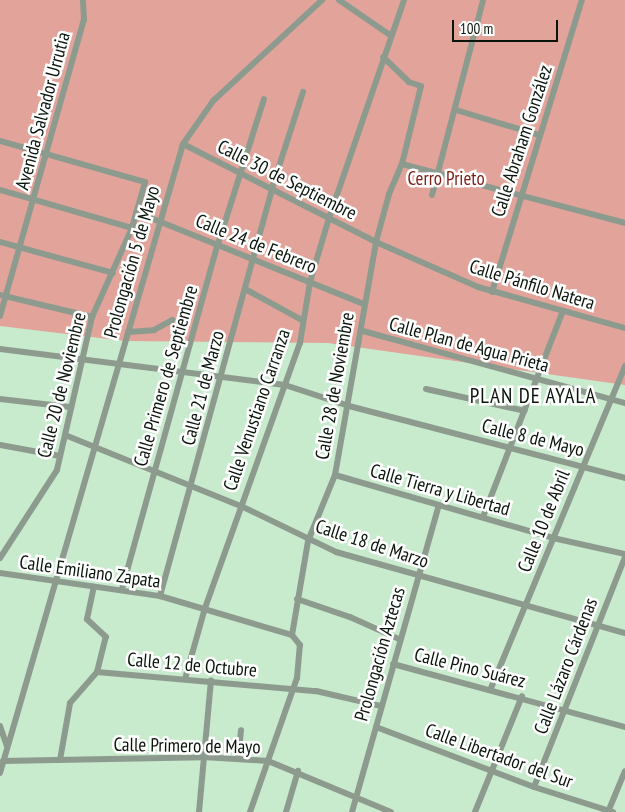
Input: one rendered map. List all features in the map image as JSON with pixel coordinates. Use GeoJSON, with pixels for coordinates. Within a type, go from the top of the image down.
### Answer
{"type":"FeatureCollection","features":[{"type":"Feature","properties":{"kind":"street","name":"Avenida Salvador Urrutia"},"geometry":{"type":"LineString","coordinates":[[0,316],[3,295],[35,200],[84,20],[83,0]]}},
{"type":"Feature","properties":{"kind":"street","name":"Prolongación 5 de Mayo"},"geometry":{"type":"LineString","coordinates":[[0,773],[54,582],[183,144],[213,101],[322,0]]}},
{"type":"Feature","properties":{"kind":"street"},"geometry":{"type":"LineString","coordinates":[[339,0],[390,35]]}},
{"type":"Feature","properties":{"kind":"street","name":"Calle Venustiano Carranza"},"geometry":{"type":"LineString","coordinates":[[185,679],[205,608],[300,343],[302,320],[310,282],[329,218],[390,35],[404,0]]}},
{"type":"Feature","properties":{"kind":"street"},"geometry":{"type":"LineString","coordinates":[[432,195],[456,110],[483,0]]}},
{"type":"Feature","properties":{"kind":"street","name":"Calle Abraham González"},"geometry":{"type":"LineString","coordinates":[[492,292],[519,196],[582,0]]}},
{"type":"Feature","properties":{"kind":"street","name":"Calle 28 de Noviembre"},"geometry":{"type":"LineString","coordinates":[[250,812],[293,689],[300,645],[292,635],[308,541],[335,475],[363,331],[364,304],[376,242],[389,194],[402,164],[421,86],[409,82],[383,57]]}},
{"type":"Feature","properties":{"kind":"street","name":"Calle 21 de Marzo"},"geometry":{"type":"LineString","coordinates":[[160,596],[192,487],[272,188],[303,92]]}},
{"type":"Feature","properties":{"kind":"street","name":"Calle Primero de Septiembre"},"geometry":{"type":"LineString","coordinates":[[122,589],[218,244],[264,98]]}},
{"type":"Feature","properties":{"kind":"street"},"geometry":{"type":"LineString","coordinates":[[456,110],[539,135]]}},
{"type":"Feature","properties":{"kind":"street"},"geometry":{"type":"LineString","coordinates":[[0,141],[47,155]]}},
{"type":"Feature","properties":{"kind":"street","name":"Calle 30 de Septiembre"},"geometry":{"type":"LineString","coordinates":[[183,144],[376,242]]}},
{"type":"Feature","properties":{"kind":"street","name":"Calle 20 de Noviembre"},"geometry":{"type":"LineString","coordinates":[[0,558],[57,470],[81,358],[92,317],[132,228],[145,182],[47,155]]}},
{"type":"Feature","properties":{"kind":"street"},"geometry":{"type":"LineString","coordinates":[[402,164],[440,171],[519,196],[625,223]]}},
{"type":"Feature","properties":{"kind":"street"},"geometry":{"type":"LineString","coordinates":[[0,190],[132,228]]}},
{"type":"Feature","properties":{"kind":"street","name":"Calle 24 de Febrero"},"geometry":{"type":"LineString","coordinates":[[136,212],[160,220],[364,304]]}},
{"type":"Feature","properties":{"kind":"street"},"geometry":{"type":"LineString","coordinates":[[0,242],[113,273]]}},
{"type":"Feature","properties":{"kind":"street","name":"Calle Pánfilo Natera"},"geometry":{"type":"LineString","coordinates":[[376,242],[492,292],[625,328]]}},
{"type":"Feature","properties":{"kind":"street"},"geometry":{"type":"LineString","coordinates":[[245,289],[302,320]]}},
{"type":"Feature","properties":{"kind":"street"},"geometry":{"type":"LineString","coordinates":[[3,295],[92,317]]}},
{"type":"Feature","properties":{"kind":"street"},"geometry":{"type":"LineString","coordinates":[[483,517],[512,449],[536,379],[563,311]]}},
{"type":"Feature","properties":{"kind":"street"},"geometry":{"type":"LineString","coordinates":[[128,332],[154,330],[172,320]]}},
{"type":"Feature","properties":{"kind":"street","name":"Calle Plan de Agua Prieta"},"geometry":{"type":"LineString","coordinates":[[363,331],[625,402]]}},
{"type":"Feature","properties":{"kind":"street","name":"Calle 8 de Mayo"},"geometry":{"type":"LineString","coordinates":[[0,349],[285,385],[349,406],[625,478]]}},
{"type":"Feature","properties":{"kind":"street","name":"Calle 10 de Abril"},"geometry":{"type":"LineString","coordinates":[[492,688],[625,366]]}},
{"type":"Feature","properties":{"kind":"street"},"geometry":{"type":"LineString","coordinates":[[426,389],[525,411]]}},
{"type":"Feature","properties":{"kind":"street"},"geometry":{"type":"LineString","coordinates":[[0,399],[70,407]]}},
{"type":"Feature","properties":{"kind":"street","name":"Calle 18 de Marzo"},"geometry":{"type":"LineString","coordinates":[[65,435],[241,506],[308,541],[418,575],[625,633]]}},
{"type":"Feature","properties":{"kind":"street"},"geometry":{"type":"LineString","coordinates":[[0,445],[60,456]]}},
{"type":"Feature","properties":{"kind":"street","name":"Calle Tierra y Libertad"},"geometry":{"type":"LineString","coordinates":[[335,475],[553,538],[625,555]]}},
{"type":"Feature","properties":{"kind":"street","name":"Prolongación Aztecas"},"geometry":{"type":"LineString","coordinates":[[352,812],[399,640],[439,505]]}},
{"type":"Feature","properties":{"kind":"street","name":"Calle Lázaro Cárdenas"},"geometry":{"type":"LineString","coordinates":[[534,787],[625,555]]}},
{"type":"Feature","properties":{"kind":"street","name":"Calle Emiliano Zapata"},"geometry":{"type":"LineString","coordinates":[[0,573],[54,582],[122,589],[160,596],[292,635]]}},
{"type":"Feature","properties":{"kind":"street"},"geometry":{"type":"LineString","coordinates":[[60,760],[70,703],[97,672],[106,638],[87,619],[94,587]]}},
{"type":"Feature","properties":{"kind":"street","name":"Calle Pino Suárez"},"geometry":{"type":"LineString","coordinates":[[297,599],[350,617],[399,640]]}},
{"type":"Feature","properties":{"kind":"street","name":"Calle Pino Suárez"},"geometry":{"type":"LineString","coordinates":[[393,664],[522,696],[625,727]]}},
{"type":"Feature","properties":{"kind":"street","name":"Calle 12 de Octubre"},"geometry":{"type":"LineString","coordinates":[[97,672],[293,689],[381,706]]}},
{"type":"Feature","properties":{"kind":"street"},"geometry":{"type":"LineString","coordinates":[[199,812],[211,681]]}},
{"type":"Feature","properties":{"kind":"street"},"geometry":{"type":"LineString","coordinates":[[475,812],[522,696]]}},
{"type":"Feature","properties":{"kind":"street"},"geometry":{"type":"LineString","coordinates":[[0,726],[7,746]]}},
{"type":"Feature","properties":{"kind":"street","name":"Calle Libertador del Sur"},"geometry":{"type":"LineString","coordinates":[[376,727],[534,787],[610,812]]}},
{"type":"Feature","properties":{"kind":"street"},"geometry":{"type":"LineString","coordinates":[[238,759],[241,730]]}},
{"type":"Feature","properties":{"kind":"street","name":"Calle Primero de Mayo"},"geometry":{"type":"LineString","coordinates":[[3,761],[203,758],[268,761],[298,771],[391,812]]}},
{"type":"Feature","properties":{"kind":"street"},"geometry":{"type":"LineString","coordinates":[[286,812],[298,771]]}},
{"type":"Feature","properties":{"kind":"street"},"geometry":{"type":"LineString","coordinates":[[610,812],[625,771]]}},
{"type":"Feature","properties":{"kind":"green space","name":"Cerro Prieto"},"geometry":{"type":"Polygon","coordinates":[[[0,0],[625,0],[625,385],[328,343],[125,341],[0,326],[0,0]]]}},
{"type":"Feature","properties":{"kind":"district","name":"PLAN DE AYALA"},"geometry":{"type":"Point","coordinates":[533,396]}}]}
